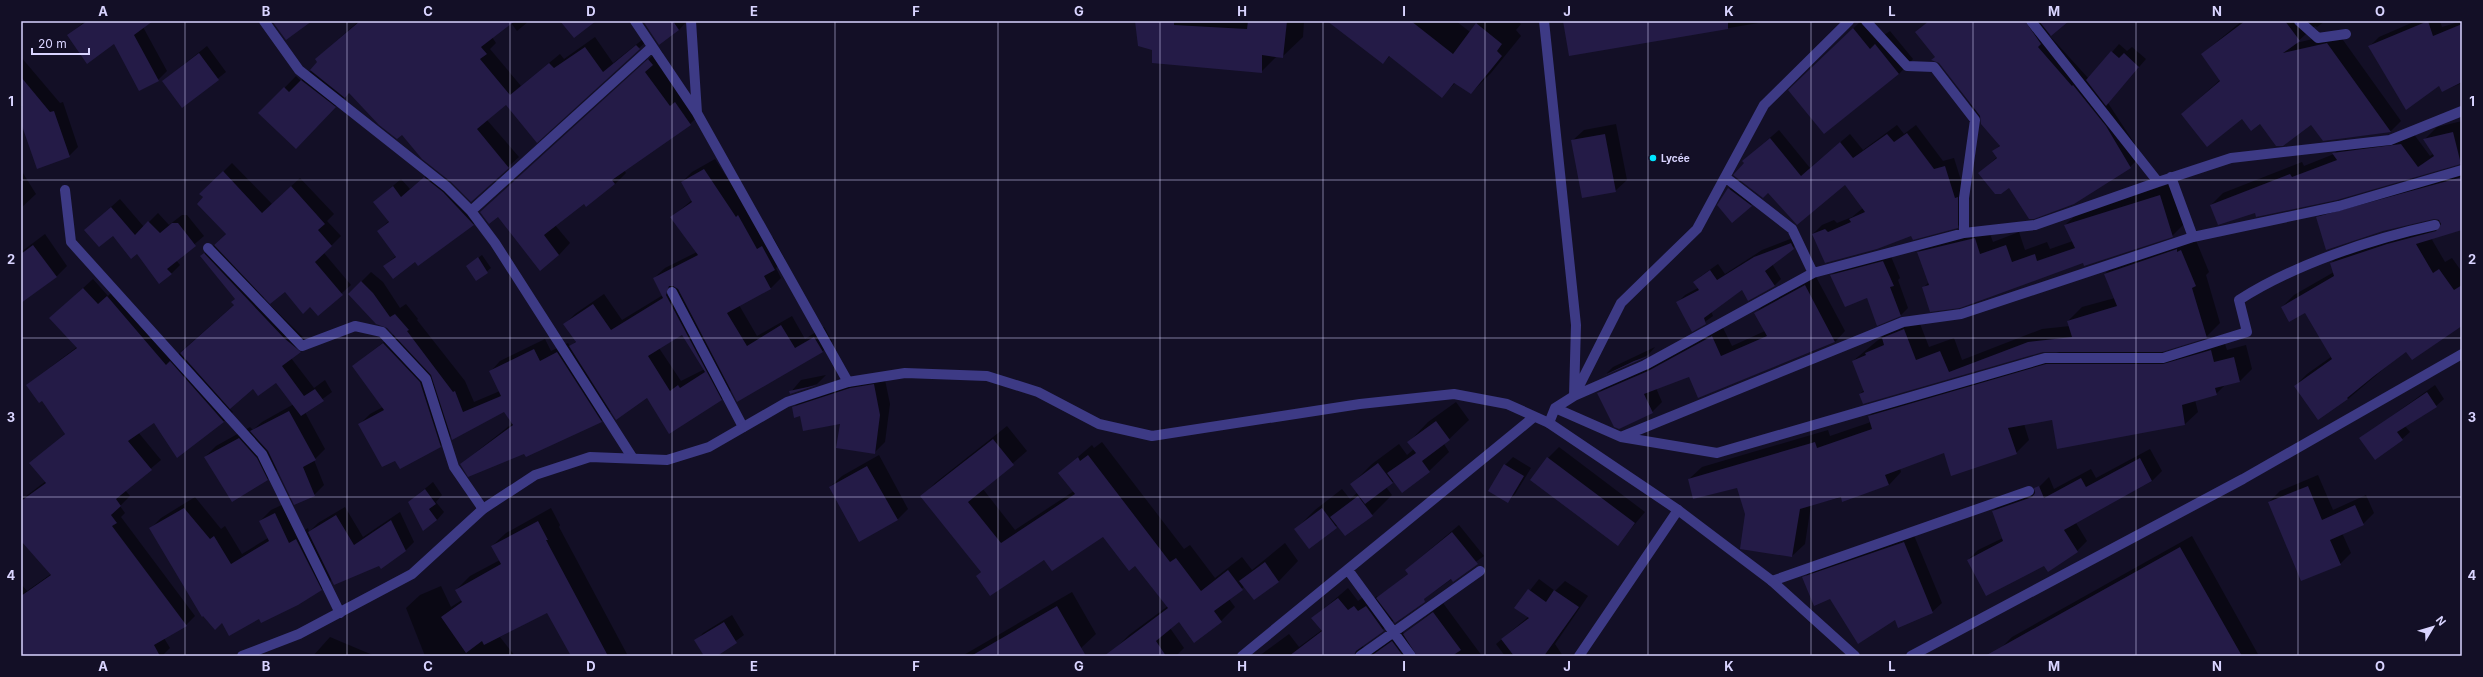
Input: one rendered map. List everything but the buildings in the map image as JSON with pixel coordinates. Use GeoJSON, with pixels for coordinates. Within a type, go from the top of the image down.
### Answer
{"type":"FeatureCollection","features":[{"type":"Feature","properties":{"kind":"street"},"geometry":{"type":"LineString","coordinates":[[264,21],[299,70],[447,187],[471,211],[495,243],[632,457]]}},
{"type":"Feature","properties":{"kind":"street"},"geometry":{"type":"LineString","coordinates":[[635,21],[697,113],[848,382]]}},
{"type":"Feature","properties":{"kind":"street"},"geometry":{"type":"LineString","coordinates":[[691,21],[697,113]]}},
{"type":"Feature","properties":{"kind":"street"},"geometry":{"type":"LineString","coordinates":[[1544,21],[1576,326],[1574,396]]}},
{"type":"Feature","properties":{"kind":"street"},"geometry":{"type":"LineString","coordinates":[[1574,396],[1621,303],[1697,229],[1764,105],[1849,21]]}},
{"type":"Feature","properties":{"kind":"street"},"geometry":{"type":"LineString","coordinates":[[1866,21],[1907,66],[1934,67],[1975,120],[1964,198],[1964,233]]}},
{"type":"Feature","properties":{"kind":"street"},"geometry":{"type":"LineString","coordinates":[[2031,21],[2158,182]]}},
{"type":"Feature","properties":{"kind":"street"},"geometry":{"type":"LineString","coordinates":[[2299,21],[2318,38],[2346,34]]}},
{"type":"Feature","properties":{"kind":"street"},"geometry":{"type":"LineString","coordinates":[[471,211],[652,47]]}},
{"type":"Feature","properties":{"kind":"street"},"geometry":{"type":"LineString","coordinates":[[1548,423],[1554,408],[1574,396],[1646,365],[1813,273],[1964,233],[2035,225],[2171,177],[2231,158],[2390,140],[2462,111]]}},
{"type":"Feature","properties":{"kind":"street"},"geometry":{"type":"LineString","coordinates":[[1621,437],[1903,322],[1961,314],[2193,237],[2339,206],[2462,170]]}},
{"type":"Feature","properties":{"kind":"street"},"geometry":{"type":"LineString","coordinates":[[1725,177],[1792,230],[1813,273]]}},
{"type":"Feature","properties":{"kind":"street"},"geometry":{"type":"LineString","coordinates":[[2171,177],[2193,237]]}},
{"type":"Feature","properties":{"kind":"street"},"geometry":{"type":"LineString","coordinates":[[65,190],[71,242],[262,454],[340,612]]}},
{"type":"Feature","properties":{"kind":"street"},"geometry":{"type":"LineString","coordinates":[[1554,408],[1621,437],[1716,453],[2045,358],[2163,358],[2246,332],[2239,300],[2269,281],[2391,235],[2435,225]]}},
{"type":"Feature","properties":{"kind":"street"},"geometry":{"type":"LineString","coordinates":[[208,248],[302,346],[355,326],[382,332],[426,379],[454,467],[483,510]]}},
{"type":"Feature","properties":{"kind":"street"},"geometry":{"type":"LineString","coordinates":[[672,292],[743,427]]}},
{"type":"Feature","properties":{"kind":"street"},"geometry":{"type":"LineString","coordinates":[[1911,656],[2243,479],[2462,354]]}},
{"type":"Feature","properties":{"kind":"street"},"geometry":{"type":"LineString","coordinates":[[242,656],[299,634],[412,574],[483,510],[535,475],[590,457],[632,457],[667,460],[709,447],[787,402],[848,382],[905,374],[987,376],[1038,392],[1099,424],[1152,436],[1360,404],[1454,394],[1507,404],[1548,423],[1678,510],[1772,581],[1855,656]]}},
{"type":"Feature","properties":{"kind":"street"},"geometry":{"type":"LineString","coordinates":[[1242,656],[1534,417]]}},
{"type":"Feature","properties":{"kind":"street"},"geometry":{"type":"LineString","coordinates":[[1772,581],[2029,491]]}},
{"type":"Feature","properties":{"kind":"street"},"geometry":{"type":"LineString","coordinates":[[1580,656],[1678,510]]}},
{"type":"Feature","properties":{"kind":"street"},"geometry":{"type":"LineString","coordinates":[[1348,570],[1411,656]]}},
{"type":"Feature","properties":{"kind":"street"},"geometry":{"type":"LineString","coordinates":[[1360,656],[1480,571]]}},
{"type":"Feature","properties":{"kind":"place","name":"Lycée"},"geometry":{"type":"Point","coordinates":[1653,158]}}]}
